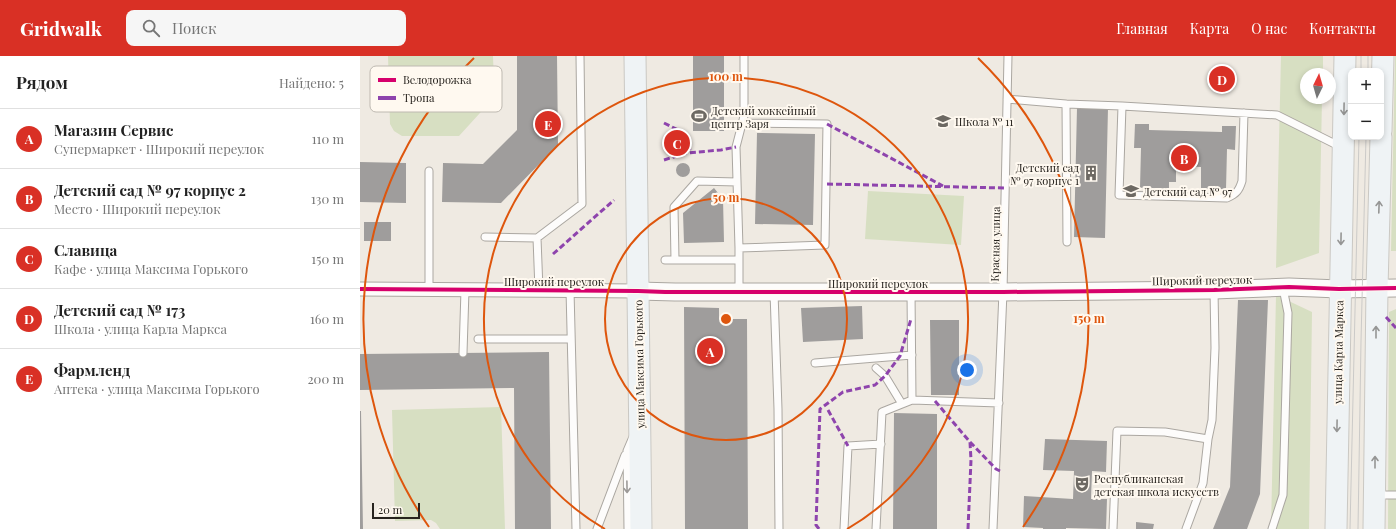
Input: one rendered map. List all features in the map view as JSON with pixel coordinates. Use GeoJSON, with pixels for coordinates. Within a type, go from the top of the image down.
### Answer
{"type":"FeatureCollection","features":[{"type":"Feature","properties":{"kind":"main road","name":"улица Максима Горького"},"geometry":{"type":"LineString","coordinates":[[635,56],[641,529]]}},
{"type":"Feature","properties":{"kind":"main road","name":"улица Карла Маркса"},"geometry":{"type":"LineString","coordinates":[[1336,529],[1339,289],[1345,56]]}},
{"type":"Feature","properties":{"kind":"main road"},"geometry":{"type":"LineString","coordinates":[[1382,104],[1383,56]]}},
{"type":"Feature","properties":{"kind":"main road"},"geometry":{"type":"LineString","coordinates":[[1374,529],[1386,288],[1381,140]]}},
{"type":"Feature","properties":{"kind":"street","name":"Широкий переулок"},"geometry":{"type":"LineString","coordinates":[[360,289],[665,292],[1003,292],[1214,290],[1283,287],[1339,289],[1386,288]]}},
{"type":"Feature","properties":{"kind":"lane"},"geometry":{"type":"LineString","coordinates":[[486,236],[537,238],[582,204],[580,56]]}},
{"type":"Feature","properties":{"kind":"lane"},"geometry":{"type":"LineString","coordinates":[[739,292],[736,147],[744,116],[744,56]]}},
{"type":"Feature","properties":{"kind":"lane","name":"Красная улица"},"geometry":{"type":"LineString","coordinates":[[993,529],[1003,292],[1008,56]]}},
{"type":"Feature","properties":{"kind":"lane"},"geometry":{"type":"LineString","coordinates":[[1007,99],[1066,104],[1277,115],[1343,148]]}},
{"type":"Feature","properties":{"kind":"lane"},"geometry":{"type":"LineString","coordinates":[[1066,104],[1067,242]]}},
{"type":"Feature","properties":{"kind":"lane"},"geometry":{"type":"LineString","coordinates":[[1122,106],[1119,195],[1227,198],[1234,195],[1239,191],[1242,181],[1244,113]]}},
{"type":"Feature","properties":{"kind":"lane"},"geometry":{"type":"LineString","coordinates":[[739,248],[825,245],[826,124],[743,123]]}},
{"type":"Feature","properties":{"kind":"lane"},"geometry":{"type":"LineString","coordinates":[[429,170],[429,289]]}},
{"type":"Feature","properties":{"kind":"lane"},"geometry":{"type":"LineString","coordinates":[[675,260],[674,207],[697,181],[737,182]]}},
{"type":"Feature","properties":{"kind":"lane"},"geometry":{"type":"LineString","coordinates":[[537,238],[539,290]]}},
{"type":"Feature","properties":{"kind":"lane"},"geometry":{"type":"LineString","coordinates":[[665,260],[739,260]]}},
{"type":"Feature","properties":{"kind":"lane"},"geometry":{"type":"LineString","coordinates":[[1272,529],[1284,495],[1288,313],[1283,287]]}},
{"type":"Feature","properties":{"kind":"lane"},"geometry":{"type":"LineString","coordinates":[[463,353],[465,290]]}},
{"type":"Feature","properties":{"kind":"lane"},"geometry":{"type":"LineString","coordinates":[[570,290],[576,529]]}},
{"type":"Feature","properties":{"kind":"lane"},"geometry":{"type":"LineString","coordinates":[[1186,529],[1204,483],[1208,439],[1212,420],[1215,348],[1214,290]]}},
{"type":"Feature","properties":{"kind":"lane"},"geometry":{"type":"LineString","coordinates":[[774,292],[778,409],[779,529]]}},
{"type":"Feature","properties":{"kind":"lane"},"geometry":{"type":"LineString","coordinates":[[911,292],[912,400]]}},
{"type":"Feature","properties":{"kind":"lane"},"geometry":{"type":"LineString","coordinates":[[478,340],[571,339]]}},
{"type":"Feature","properties":{"kind":"lane"},"geometry":{"type":"LineString","coordinates":[[815,363],[912,355]]}},
{"type":"Feature","properties":{"kind":"lane"},"geometry":{"type":"LineString","coordinates":[[876,368],[885,376],[902,404]]}},
{"type":"Feature","properties":{"kind":"lane"},"geometry":{"type":"LineString","coordinates":[[876,529],[882,412],[912,400],[999,403]]}},
{"type":"Feature","properties":{"kind":"lane"},"geometry":{"type":"LineString","coordinates":[[597,529],[639,422]]}},
{"type":"Feature","properties":{"kind":"lane"},"geometry":{"type":"LineString","coordinates":[[1113,529],[1117,431],[1164,432],[1208,439]]}},
{"type":"Feature","properties":{"kind":"lane"},"geometry":{"type":"LineString","coordinates":[[844,529],[848,446],[881,444]]}},
{"type":"Feature","properties":{"kind":"lane"},"geometry":{"type":"LineString","coordinates":[[627,451],[628,529]]}},
{"type":"Feature","properties":{"kind":"lane"},"geometry":{"type":"LineString","coordinates":[[1375,495],[1396,496]]}},
{"type":"Feature","properties":{"kind":"green space"},"geometry":{"type":"Polygon","coordinates":[[[388,56],[493,56],[493,66],[388,66],[388,56]]]}},
{"type":"Feature","properties":{"kind":"green space"},"geometry":{"type":"Polygon","coordinates":[[[1281,56],[1323,56],[1323,68],[1300,68],[1300,104],[1322,104],[1319,253],[1276,268],[1281,56]]]}},
{"type":"Feature","properties":{"kind":"green space"},"geometry":{"type":"Polygon","coordinates":[[[1395,56],[1396,251],[1391,251],[1395,56]]]}},
{"type":"Feature","properties":{"kind":"green space"},"geometry":{"type":"Polygon","coordinates":[[[390,112],[481,112],[459,136],[402,136],[394,131],[390,124],[390,112]]]}},
{"type":"Feature","properties":{"kind":"green space"},"geometry":{"type":"Polygon","coordinates":[[[868,191],[964,196],[961,245],[865,239],[868,191]]]}},
{"type":"Feature","properties":{"kind":"green space"},"geometry":{"type":"Polygon","coordinates":[[[1276,295],[1312,312],[1309,529],[1271,529],[1276,295]]]}},
{"type":"Feature","properties":{"kind":"green space"},"geometry":{"type":"Polygon","coordinates":[[[1396,309],[1396,529],[1388,529],[1389,312],[1396,309]]]}},
{"type":"Feature","properties":{"kind":"green space"},"geometry":{"type":"Polygon","coordinates":[[[501,407],[505,529],[440,529],[436,523],[431,520],[395,521],[392,410],[501,407]]]}},
{"type":"Feature","properties":{"kind":"building"},"geometry":{"type":"Polygon","coordinates":[[[517,56],[557,56],[558,145],[501,203],[442,202],[443,163],[483,164],[517,130],[517,56]]]}},
{"type":"Feature","properties":{"kind":"building"},"geometry":{"type":"Polygon","coordinates":[[[693,56],[724,56],[724,131],[693,131],[693,56]]]}},
{"type":"Feature","properties":{"kind":"building","name":"Детский сад № 97 корпус 1"},"geometry":{"type":"Polygon","coordinates":[[[1077,108],[1108,108],[1105,238],[1074,237],[1077,108]]]}},
{"type":"Feature","properties":{"kind":"building"},"geometry":{"type":"Polygon","coordinates":[[[1135,124],[1149,124],[1149,130],[1222,132],[1222,126],[1236,126],[1235,150],[1227,149],[1226,189],[1201,189],[1201,167],[1176,166],[1176,182],[1169,182],[1169,189],[1140,188],[1141,148],[1134,148],[1135,124]]]}},
{"type":"Feature","properties":{"kind":"building"},"geometry":{"type":"Polygon","coordinates":[[[757,133],[815,134],[813,225],[755,224],[757,133]]]}},
{"type":"Feature","properties":{"kind":"building"},"geometry":{"type":"Polygon","coordinates":[[[673,136],[682,137],[681,149],[672,148],[673,136]]]}},
{"type":"Feature","properties":{"kind":"building"},"geometry":{"type":"Polygon","coordinates":[[[360,162],[406,163],[406,203],[360,202],[360,162]]]}},
{"type":"Feature","properties":{"kind":"building"},"geometry":{"type":"Polygon","coordinates":[[[680,163],[686,163],[690,167],[690,173],[686,177],[680,177],[676,173],[676,167],[680,163]]]}},
{"type":"Feature","properties":{"kind":"building"},"geometry":{"type":"Polygon","coordinates":[[[714,188],[723,199],[724,242],[684,243],[683,213],[714,188]]]}},
{"type":"Feature","properties":{"kind":"building"},"geometry":{"type":"Polygon","coordinates":[[[364,222],[391,222],[391,241],[364,241],[364,222]]]}},
{"type":"Feature","properties":{"kind":"building"},"geometry":{"type":"Polygon","coordinates":[[[1238,300],[1268,300],[1260,494],[1247,529],[1213,529],[1230,487],[1238,300]]]}},
{"type":"Feature","properties":{"kind":"building"},"geometry":{"type":"Polygon","coordinates":[[[862,306],[863,339],[803,342],[801,308],[862,306]]]}},
{"type":"Feature","properties":{"kind":"building"},"geometry":{"type":"Polygon","coordinates":[[[684,307],[719,308],[719,319],[747,319],[748,529],[685,529],[684,307]]]}},
{"type":"Feature","properties":{"kind":"building"},"geometry":{"type":"Polygon","coordinates":[[[930,320],[959,320],[959,395],[931,395],[930,320]]]}},
{"type":"Feature","properties":{"kind":"building"},"geometry":{"type":"Polygon","coordinates":[[[549,352],[551,529],[515,529],[514,388],[360,390],[360,354],[549,352]]]}},
{"type":"Feature","properties":{"kind":"building"},"geometry":{"type":"Polygon","coordinates":[[[361,411],[363,529],[360,529],[361,411]]]}},
{"type":"Feature","properties":{"kind":"building"},"geometry":{"type":"Polygon","coordinates":[[[894,413],[937,414],[937,529],[893,529],[894,413]]]}},
{"type":"Feature","properties":{"kind":"building","name":"Республиканская детская школа искусств"},"geometry":{"type":"Polygon","coordinates":[[[1045,439],[1107,441],[1106,472],[1092,471],[1091,499],[1107,499],[1106,529],[1043,529],[1023,527],[1024,496],[1073,499],[1074,471],[1043,470],[1045,439]]]}},
{"type":"Feature","properties":{"kind":"building"},"geometry":{"type":"Polygon","coordinates":[[[1136,522],[1154,524],[1153,529],[1136,529],[1136,522]]]}},
{"type":"Feature","properties":{"kind":"tram line"},"geometry":{"type":"LineString","coordinates":[[1361,56],[1361,68]]}},
{"type":"Feature","properties":{"kind":"tram line"},"geometry":{"type":"LineString","coordinates":[[1368,56],[1368,68]]}},
{"type":"Feature","properties":{"kind":"tram line"},"geometry":{"type":"LineString","coordinates":[[1350,529],[1359,140]]}},
{"type":"Feature","properties":{"kind":"tram line"},"geometry":{"type":"LineString","coordinates":[[1358,529],[1366,140]]}},
{"type":"Feature","properties":{"kind":"marked path"},"geometry":{"type":"LineString","coordinates":[[664,123],[688,135],[690,152]]}},
{"type":"Feature","properties":{"kind":"marked path"},"geometry":{"type":"LineString","coordinates":[[827,124],[943,186]]}},
{"type":"Feature","properties":{"kind":"marked path"},"geometry":{"type":"LineString","coordinates":[[664,160],[686,153],[736,147]]}},
{"type":"Feature","properties":{"kind":"marked path"},"geometry":{"type":"LineString","coordinates":[[827,184],[1005,188]]}},
{"type":"Feature","properties":{"kind":"marked path"},"geometry":{"type":"LineString","coordinates":[[553,254],[614,200]]}},
{"type":"Feature","properties":{"kind":"marked path"},"geometry":{"type":"LineString","coordinates":[[1386,317],[1396,328]]}},
{"type":"Feature","properties":{"kind":"marked path"},"geometry":{"type":"LineString","coordinates":[[819,529],[816,525],[820,409],[843,392],[875,385],[885,376],[900,356],[911,319]]}},
{"type":"Feature","properties":{"kind":"marked path"},"geometry":{"type":"LineString","coordinates":[[935,401],[970,442],[971,460],[968,529]]}},
{"type":"Feature","properties":{"kind":"marked path"},"geometry":{"type":"LineString","coordinates":[[828,410],[848,446]]}},
{"type":"Feature","properties":{"kind":"marked path"},"geometry":{"type":"LineString","coordinates":[[970,442],[996,469],[1000,471]]}},
{"type":"Feature","properties":{"kind":"cycle path"},"geometry":{"type":"LineString","coordinates":[[360,289],[665,292],[1003,292],[1214,290],[1289,287],[1339,289],[1396,288]]}},
{"type":"Feature","properties":{"kind":"place","name":"Детский сад № 173"},"geometry":{"type":"Point","coordinates":[1222,79]}},
{"type":"Feature","properties":{"kind":"place","name":"Детский хоккейный центр Заря"},"geometry":{"type":"Point","coordinates":[699,116]}},
{"type":"Feature","properties":{"kind":"place","name":"Школа № 11"},"geometry":{"type":"Point","coordinates":[943,121]}},
{"type":"Feature","properties":{"kind":"place","name":"Фармленд"},"geometry":{"type":"Point","coordinates":[548,124]}},
{"type":"Feature","properties":{"kind":"place","name":"Славица"},"geometry":{"type":"Point","coordinates":[677,143]}},
{"type":"Feature","properties":{"kind":"place","name":"Детский сад № 97 корпус 2"},"geometry":{"type":"Point","coordinates":[1184,158]}},
{"type":"Feature","properties":{"kind":"place","name":"Детский сад № 97 корпус 1"},"geometry":{"type":"Point","coordinates":[1091,173]}},
{"type":"Feature","properties":{"kind":"place","name":"Детский сад № 97"},"geometry":{"type":"Point","coordinates":[1131,191]}},
{"type":"Feature","properties":{"kind":"place","name":"Магазин Сервис"},"geometry":{"type":"Point","coordinates":[710,351]}},
{"type":"Feature","properties":{"kind":"place","name":"Республиканская детская школа искусств"},"geometry":{"type":"Point","coordinates":[1082,484]}}]}
